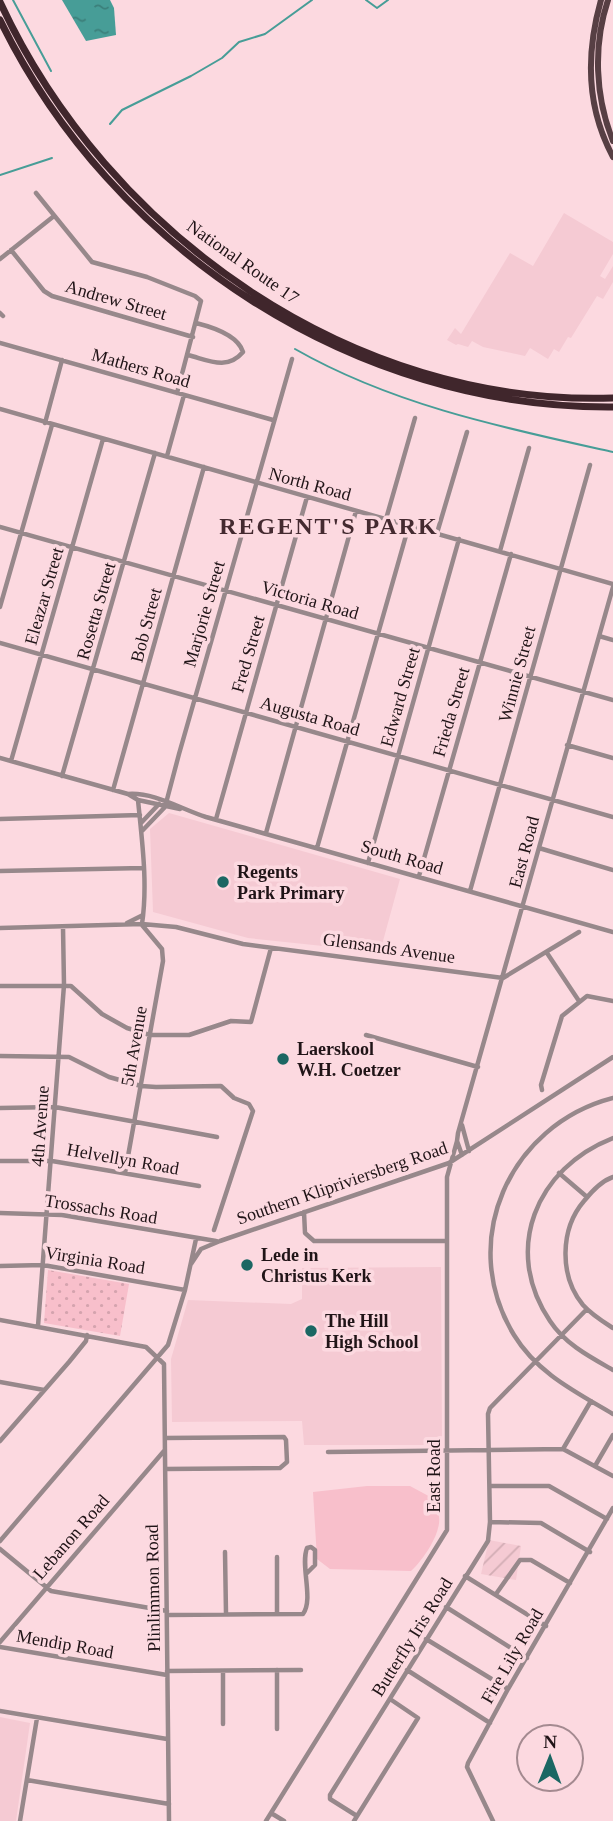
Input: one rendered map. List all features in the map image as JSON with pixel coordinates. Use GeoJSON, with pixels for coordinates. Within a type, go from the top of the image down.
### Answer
{"type":"FeatureCollection","features":[{"type":"Feature","properties":{"kind":"highway","name":"National Route 17"},"geometry":{"type":"LineString","coordinates":[[0,2],[52,95],[88,144],[126,188],[177,237],[214,266],[273,305],[353,346],[430,374],[525,394],[576,398],[613,397]]}},
{"type":"Feature","properties":{"kind":"highway"},"geometry":{"type":"LineString","coordinates":[[0,20],[52,109],[107,179],[181,250],[255,304],[330,345],[416,378],[515,401],[560,406],[613,407]]}},
{"type":"Feature","properties":{"kind":"main road"},"geometry":{"type":"LineString","coordinates":[[601,0],[592,33],[590,75],[599,124],[613,157]]}},
{"type":"Feature","properties":{"kind":"main road"},"geometry":{"type":"LineString","coordinates":[[608,0],[600,31],[598,68],[605,115],[613,141]]}},
{"type":"Feature","properties":{"kind":"street"},"geometry":{"type":"LineString","coordinates":[[36,193],[92,262],[147,277],[195,296],[201,301],[177,393]]}},
{"type":"Feature","properties":{"kind":"street"},"geometry":{"type":"LineString","coordinates":[[0,259],[54,216]]}},
{"type":"Feature","properties":{"kind":"street","name":"Andrew Street"},"geometry":{"type":"LineString","coordinates":[[11,250],[44,291],[52,296],[193,337]]}},
{"type":"Feature","properties":{"kind":"street"},"geometry":{"type":"LineString","coordinates":[[188,355],[223,364],[243,352],[240,344],[219,331],[196,323]]}},
{"type":"Feature","properties":{"kind":"street","name":"Mathers Road"},"geometry":{"type":"LineString","coordinates":[[0,343],[273,420]]}},
{"type":"Feature","properties":{"kind":"street","name":"Marjorie Street"},"geometry":{"type":"LineString","coordinates":[[164,802],[292,359]]}},
{"type":"Feature","properties":{"kind":"street"},"geometry":{"type":"LineString","coordinates":[[46,423],[62,360]]}},
{"type":"Feature","properties":{"kind":"street"},"geometry":{"type":"LineString","coordinates":[[167,456],[184,395]]}},
{"type":"Feature","properties":{"kind":"street","name":"North Road"},"geometry":{"type":"LineString","coordinates":[[0,410],[459,539],[613,586]]}},
{"type":"Feature","properties":{"kind":"street"},"geometry":{"type":"LineString","coordinates":[[386,519],[415,418]]}},
{"type":"Feature","properties":{"kind":"street"},"geometry":{"type":"LineString","coordinates":[[0,607],[52,425]]}},
{"type":"Feature","properties":{"kind":"street"},"geometry":{"type":"LineString","coordinates":[[437,533],[467,432]]}},
{"type":"Feature","properties":{"kind":"street","name":"Eleazar Street"},"geometry":{"type":"LineString","coordinates":[[11,761],[103,439]]}},
{"type":"Feature","properties":{"kind":"street"},"geometry":{"type":"LineString","coordinates":[[500,551],[528,448]]}},
{"type":"Feature","properties":{"kind":"street","name":"Rosetta Street"},"geometry":{"type":"LineString","coordinates":[[62,776],[155,453]]}},
{"type":"Feature","properties":{"kind":"street","name":"Winnie Street"},"geometry":{"type":"LineString","coordinates":[[470,891],[590,465]]}},
{"type":"Feature","properties":{"kind":"street","name":"Bob Street"},"geometry":{"type":"LineString","coordinates":[[113,790],[204,467]]}},
{"type":"Feature","properties":{"kind":"street","name":"Fred Street"},"geometry":{"type":"LineString","coordinates":[[216,819],[307,497]]}},
{"type":"Feature","properties":{"kind":"street"},"geometry":{"type":"LineString","coordinates":[[266,833],[356,511]]}},
{"type":"Feature","properties":{"kind":"street"},"geometry":{"type":"LineString","coordinates":[[317,848],[409,526]]}},
{"type":"Feature","properties":{"kind":"street","name":"Victoria Road"},"geometry":{"type":"LineString","coordinates":[[0,527],[613,700]]}},
{"type":"Feature","properties":{"kind":"street","name":"Edward Street"},"geometry":{"type":"LineString","coordinates":[[368,863],[459,539]]}},
{"type":"Feature","properties":{"kind":"street","name":"Frieda Street"},"geometry":{"type":"LineString","coordinates":[[419,876],[510,554]]}},
{"type":"Feature","properties":{"kind":"street","name":"East Road"},"geometry":{"type":"LineString","coordinates":[[266,1821],[446,1534],[449,1525],[446,1241],[449,1163],[613,586]]}},
{"type":"Feature","properties":{"kind":"street"},"geometry":{"type":"LineString","coordinates":[[599,636],[613,640]]}},
{"type":"Feature","properties":{"kind":"street","name":"Augusta Road"},"geometry":{"type":"LineString","coordinates":[[0,643],[613,817]]}},
{"type":"Feature","properties":{"kind":"street"},"geometry":{"type":"LineString","coordinates":[[567,745],[613,758]]}},
{"type":"Feature","properties":{"kind":"street","name":"South Road"},"geometry":{"type":"LineString","coordinates":[[0,758],[128,794],[138,800],[164,802]]}},
{"type":"Feature","properties":{"kind":"street","name":"South Road"},"geometry":{"type":"LineString","coordinates":[[128,794],[135,793],[184,810],[613,932]]}},
{"type":"Feature","properties":{"kind":"street"},"geometry":{"type":"LineString","coordinates":[[138,800],[142,831],[145,926]]}},
{"type":"Feature","properties":{"kind":"street"},"geometry":{"type":"LineString","coordinates":[[141,823],[164,802]]}},
{"type":"Feature","properties":{"kind":"street"},"geometry":{"type":"LineString","coordinates":[[142,831],[164,802]]}},
{"type":"Feature","properties":{"kind":"street"},"geometry":{"type":"LineString","coordinates":[[0,818],[140,816]]}},
{"type":"Feature","properties":{"kind":"street"},"geometry":{"type":"LineString","coordinates":[[539,848],[613,870]]}},
{"type":"Feature","properties":{"kind":"street"},"geometry":{"type":"LineString","coordinates":[[0,871],[143,868]]}},
{"type":"Feature","properties":{"kind":"street"},"geometry":{"type":"LineString","coordinates":[[120,925],[144,912]]}},
{"type":"Feature","properties":{"kind":"street"},"geometry":{"type":"LineString","coordinates":[[0,928],[120,925],[176,927],[243,944],[271,948],[251,1021],[231,1021],[189,1035],[150,1035],[116,1022],[92,1005],[75,988],[64,985],[0,986]]}},
{"type":"Feature","properties":{"kind":"street","name":"5th Avenue"},"geometry":{"type":"LineString","coordinates":[[125,1173],[163,958],[162,949],[145,926]]}},
{"type":"Feature","properties":{"kind":"street","name":"4th Avenue"},"geometry":{"type":"LineString","coordinates":[[38,1326],[60,1056],[64,985],[63,927]]}},
{"type":"Feature","properties":{"kind":"street"},"geometry":{"type":"LineString","coordinates":[[503,978],[579,932]]}},
{"type":"Feature","properties":{"kind":"street","name":"Glensands Avenue"},"geometry":{"type":"LineString","coordinates":[[271,948],[367,958],[503,978]]}},
{"type":"Feature","properties":{"kind":"street"},"geometry":{"type":"LineString","coordinates":[[547,953],[579,1001]]}},
{"type":"Feature","properties":{"kind":"street"},"geometry":{"type":"LineString","coordinates":[[542,1090],[541,1084],[562,1016],[579,1001],[590,996],[613,1001]]}},
{"type":"Feature","properties":{"kind":"street"},"geometry":{"type":"LineString","coordinates":[[366,1035],[478,1067]]}},
{"type":"Feature","properties":{"kind":"street"},"geometry":{"type":"LineString","coordinates":[[0,1056],[74,1058],[109,1077],[141,1086],[221,1086],[234,1098],[249,1104],[252,1108],[214,1230]]}},
{"type":"Feature","properties":{"kind":"street","name":"Southern Klipriviersberg Road"},"geometry":{"type":"LineString","coordinates":[[191,1264],[201,1249],[220,1241],[449,1163],[613,1057]]}},
{"type":"Feature","properties":{"kind":"street"},"geometry":{"type":"LineString","coordinates":[[613,1098],[591,1105],[550,1129],[535,1142],[512,1172],[496,1210],[491,1231],[492,1274],[500,1307],[514,1335],[535,1362],[562,1384],[613,1414]]}},
{"type":"Feature","properties":{"kind":"street"},"geometry":{"type":"LineString","coordinates":[[0,1108],[55,1107],[217,1137]]}},
{"type":"Feature","properties":{"kind":"street","name":"East Road"},"geometry":{"type":"LineString","coordinates":[[462,1124],[469,1151]]}},
{"type":"Feature","properties":{"kind":"street"},"geometry":{"type":"LineString","coordinates":[[465,1138],[482,1142]]}},
{"type":"Feature","properties":{"kind":"street"},"geometry":{"type":"LineString","coordinates":[[613,1138],[590,1147],[559,1173],[544,1192],[532,1222],[528,1243],[532,1284],[551,1323],[574,1347],[613,1370]]}},
{"type":"Feature","properties":{"kind":"street"},"geometry":{"type":"LineString","coordinates":[[457,1141],[462,1156]]}},
{"type":"Feature","properties":{"kind":"street","name":"Helvellyn Road"},"geometry":{"type":"LineString","coordinates":[[0,1161],[52,1161],[199,1186]]}},
{"type":"Feature","properties":{"kind":"street"},"geometry":{"type":"LineString","coordinates":[[559,1173],[587,1197]]}},
{"type":"Feature","properties":{"kind":"street"},"geometry":{"type":"LineString","coordinates":[[613,1177],[594,1189],[577,1209],[569,1227],[565,1250],[570,1284],[587,1309],[613,1328]]}},
{"type":"Feature","properties":{"kind":"street"},"geometry":{"type":"LineString","coordinates":[[303,1212],[305,1233],[312,1240],[446,1241]]}},
{"type":"Feature","properties":{"kind":"street","name":"Trossachs Road"},"geometry":{"type":"LineString","coordinates":[[0,1213],[46,1213],[196,1239]]}},
{"type":"Feature","properties":{"kind":"street"},"geometry":{"type":"LineString","coordinates":[[0,1541],[171,1339],[196,1239]]}},
{"type":"Feature","properties":{"kind":"street","name":"Southern Klipriviersberg Road"},"geometry":{"type":"LineString","coordinates":[[196,1239],[220,1241]]}},
{"type":"Feature","properties":{"kind":"street","name":"Virginia Road"},"geometry":{"type":"LineString","coordinates":[[0,1266],[43,1265],[185,1290]]}},
{"type":"Feature","properties":{"kind":"street","name":"Butterfly Iris Road"},"geometry":{"type":"LineString","coordinates":[[355,1819],[330,1799],[330,1795],[488,1541],[488,1413],[587,1309]]}},
{"type":"Feature","properties":{"kind":"street"},"geometry":{"type":"LineString","coordinates":[[0,1320],[146,1347],[158,1357]]}},
{"type":"Feature","properties":{"kind":"street"},"geometry":{"type":"LineString","coordinates":[[0,1441],[86,1341],[88,1335]]}},
{"type":"Feature","properties":{"kind":"street","name":"Plinlimmon Road"},"geometry":{"type":"LineString","coordinates":[[158,1357],[165,1370],[169,1821]]}},
{"type":"Feature","properties":{"kind":"street"},"geometry":{"type":"LineString","coordinates":[[0,1382],[44,1391]]}},
{"type":"Feature","properties":{"kind":"street"},"geometry":{"type":"LineString","coordinates":[[563,1449],[591,1401]]}},
{"type":"Feature","properties":{"kind":"street"},"geometry":{"type":"LineString","coordinates":[[595,1466],[613,1435]]}},
{"type":"Feature","properties":{"kind":"street"},"geometry":{"type":"LineString","coordinates":[[165,1438],[284,1437],[287,1462],[280,1468],[165,1469]]}},
{"type":"Feature","properties":{"kind":"street"},"geometry":{"type":"LineString","coordinates":[[328,1452],[563,1449],[613,1476]]}},
{"type":"Feature","properties":{"kind":"street","name":"Lebanon Road"},"geometry":{"type":"LineString","coordinates":[[0,1644],[165,1450]]}},
{"type":"Feature","properties":{"kind":"street"},"geometry":{"type":"LineString","coordinates":[[490,1486],[550,1486],[607,1519]]}},
{"type":"Feature","properties":{"kind":"street","name":"Fire Lily Road"},"geometry":{"type":"LineString","coordinates":[[493,1821],[467,1766],[508,1689],[590,1552],[613,1508]]}},
{"type":"Feature","properties":{"kind":"street"},"geometry":{"type":"LineString","coordinates":[[490,1522],[541,1523],[590,1552]]}},
{"type":"Feature","properties":{"kind":"street"},"geometry":{"type":"LineString","coordinates":[[0,1549],[45,1588],[167,1613],[299,1614],[306,1611],[305,1553],[307,1548],[311,1547],[315,1550],[315,1565],[306,1574]]}},
{"type":"Feature","properties":{"kind":"street"},"geometry":{"type":"LineString","coordinates":[[225,1552],[226,1615]]}},
{"type":"Feature","properties":{"kind":"street"},"geometry":{"type":"LineString","coordinates":[[276,1557],[277,1614]]}},
{"type":"Feature","properties":{"kind":"street"},"geometry":{"type":"LineString","coordinates":[[496,1594],[520,1560],[531,1560],[570,1583]]}},
{"type":"Feature","properties":{"kind":"street"},"geometry":{"type":"LineString","coordinates":[[466,1576],[546,1626]]}},
{"type":"Feature","properties":{"kind":"street"},"geometry":{"type":"LineString","coordinates":[[446,1607],[527,1658]]}},
{"type":"Feature","properties":{"kind":"street"},"geometry":{"type":"LineString","coordinates":[[426,1639],[508,1689]]}},
{"type":"Feature","properties":{"kind":"street","name":"Mendip Road"},"geometry":{"type":"LineString","coordinates":[[0,1644],[167,1673],[301,1670]]}},
{"type":"Feature","properties":{"kind":"street"},"geometry":{"type":"LineString","coordinates":[[277,1670],[277,1729]]}},
{"type":"Feature","properties":{"kind":"street"},"geometry":{"type":"LineString","coordinates":[[407,1670],[491,1723]]}},
{"type":"Feature","properties":{"kind":"street"},"geometry":{"type":"LineString","coordinates":[[223,1671],[223,1724]]}},
{"type":"Feature","properties":{"kind":"street"},"geometry":{"type":"LineString","coordinates":[[355,1819],[418,1718],[390,1699]]}},
{"type":"Feature","properties":{"kind":"street"},"geometry":{"type":"LineString","coordinates":[[0,1711],[167,1739]]}},
{"type":"Feature","properties":{"kind":"street"},"geometry":{"type":"LineString","coordinates":[[20,1821],[37,1718]]}},
{"type":"Feature","properties":{"kind":"street"},"geometry":{"type":"LineString","coordinates":[[27,1780],[169,1804]]}},
{"type":"Feature","properties":{"kind":"street"},"geometry":{"type":"LineString","coordinates":[[271,1813],[284,1821]]}},
{"type":"Feature","properties":{"kind":"shaded area"},"geometry":{"type":"Polygon","coordinates":[[[564,213],[613,242],[613,254],[600,276],[605,279],[613,266],[613,282],[603,299],[597,296],[559,352],[554,349],[548,359],[530,348],[525,356],[483,347],[472,341],[468,347],[447,340],[455,328],[461,334],[510,253],[533,266],[564,213]]]}},
{"type":"Feature","properties":{"kind":"shaded area","name":"Regents Park Primary"},"geometry":{"type":"Polygon","coordinates":[[[169,813],[400,879],[380,952],[248,938],[153,912],[150,829],[169,813]]]}},
{"type":"Feature","properties":{"kind":"shaded area","name":"The Hill High School"},"geometry":{"type":"Polygon","coordinates":[[[441,1267],[442,1445],[304,1445],[302,1421],[172,1422],[171,1359],[188,1300],[291,1304],[302,1299],[302,1268],[441,1267]]]}},
{"type":"Feature","properties":{"kind":"shaded area"},"geometry":{"type":"Polygon","coordinates":[[[48,1270],[129,1284],[120,1336],[44,1323],[48,1270]]]}},
{"type":"Feature","properties":{"kind":"shaded area"},"geometry":{"type":"Polygon","coordinates":[[[367,1486],[410,1486],[436,1500],[439,1525],[427,1551],[411,1571],[330,1569],[317,1559],[313,1492],[367,1486]]]}},
{"type":"Feature","properties":{"kind":"shaded area"},"geometry":{"type":"Polygon","coordinates":[[[489,1540],[521,1546],[516,1580],[481,1574],[489,1540]]]}},
{"type":"Feature","properties":{"kind":"shaded area"},"geometry":{"type":"Polygon","coordinates":[[[0,1717],[30,1723],[16,1821],[0,1821],[0,1717]]]}},
{"type":"Feature","properties":{"kind":"water"},"geometry":{"type":"Polygon","coordinates":[[[62,0],[110,0],[114,8],[116,35],[86,41],[62,0]]]}},
{"type":"Feature","properties":{"kind":"waterway"},"geometry":{"type":"LineString","coordinates":[[13,0],[51,71]]}},
{"type":"Feature","properties":{"kind":"waterway"},"geometry":{"type":"LineString","coordinates":[[110,124],[122,110],[222,58],[239,42],[265,34],[312,0]]}},
{"type":"Feature","properties":{"kind":"waterway"},"geometry":{"type":"LineString","coordinates":[[366,0],[377,8],[388,0]]}},
{"type":"Feature","properties":{"kind":"waterway"},"geometry":{"type":"LineString","coordinates":[[0,175],[52,158]]}},
{"type":"Feature","properties":{"kind":"waterway"},"geometry":{"type":"LineString","coordinates":[[295,349],[332,369],[410,400],[490,424],[613,452]]}},
{"type":"Feature","properties":{"kind":"place","name":"Regents Park Primary"},"geometry":{"type":"Point","coordinates":[223,882]}},
{"type":"Feature","properties":{"kind":"place","name":"Laerskool W.H. Coetzer"},"geometry":{"type":"Point","coordinates":[283,1059]}},
{"type":"Feature","properties":{"kind":"place","name":"Lede in Christus Kerk"},"geometry":{"type":"Point","coordinates":[247,1265]}},
{"type":"Feature","properties":{"kind":"place","name":"The Hill High School"},"geometry":{"type":"Point","coordinates":[311,1331]}},
{"type":"Feature","properties":{"kind":"district","name":"REGENT'S PARK"},"geometry":{"type":"Point","coordinates":[329,526]}}]}
